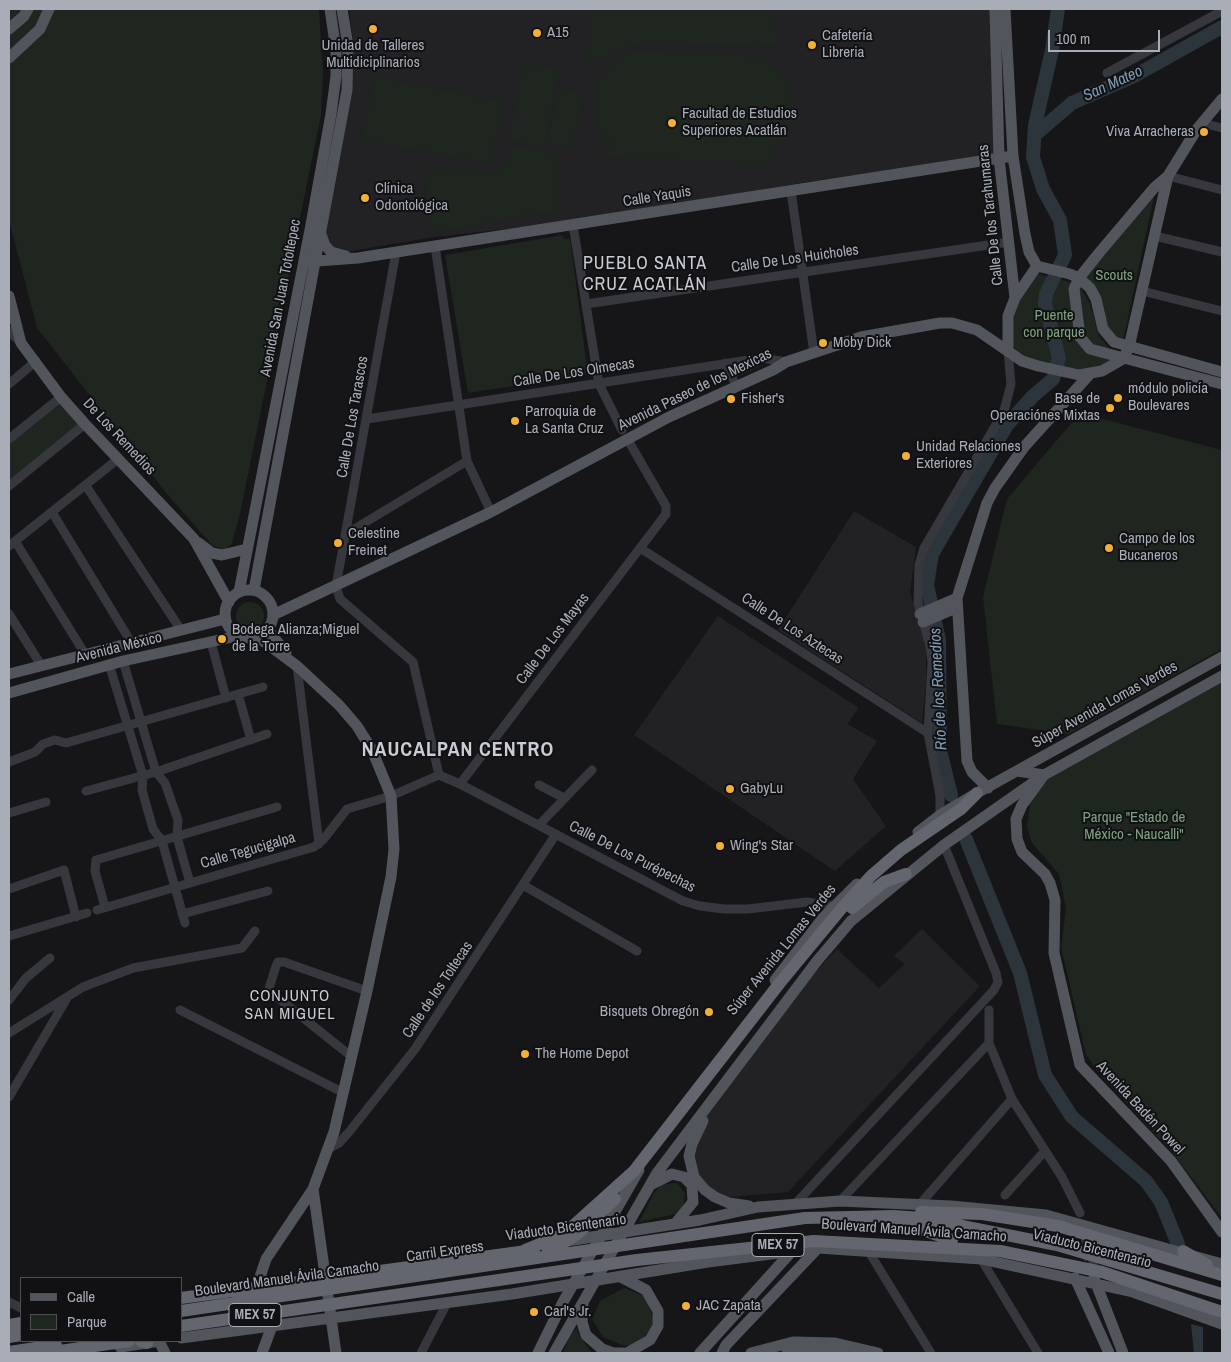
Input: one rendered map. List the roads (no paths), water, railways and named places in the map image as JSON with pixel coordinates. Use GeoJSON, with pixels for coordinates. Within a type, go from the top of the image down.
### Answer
{"type":"FeatureCollection","features":[{"type":"Feature","properties":{"kind":"highway"},"geometry":{"type":"LineString","coordinates":[[524,1250],[564,1234],[634,1171],[871,876],[901,850],[961,809],[983,790]]}},
{"type":"Feature","properties":{"kind":"highway"},"geometry":{"type":"LineString","coordinates":[[449,1298],[550,1252],[576,1235],[595,1219],[623,1190],[675,1129],[807,955],[872,890],[893,877],[906,874]]}},
{"type":"Feature","properties":{"kind":"highway"},"geometry":{"type":"LineString","coordinates":[[835,1207],[957,1212],[1058,1226],[1222,1273]]}},
{"type":"Feature","properties":{"kind":"highway","name":"Viaducto Bicentenario"},"geometry":{"type":"LineString","coordinates":[[182,1298],[835,1207],[890,1219],[952,1240]]}},
{"type":"Feature","properties":{"kind":"highway","name":"Carril Express"},"geometry":{"type":"LineString","coordinates":[[182,1307],[835,1207]]}},
{"type":"Feature","properties":{"kind":"highway","name":"Boulevard Manuel Ávila Camacho"},"geometry":{"type":"LineString","coordinates":[[182,1311],[805,1218],[922,1218],[1057,1245],[1222,1294]]}},
{"type":"Feature","properties":{"kind":"highway","name":"Viaducto Bicentenario"},"geometry":{"type":"LineString","coordinates":[[182,1333],[449,1298],[745,1251],[952,1240],[999,1244],[1075,1259],[1222,1303]]}},
{"type":"Feature","properties":{"kind":"highway","name":"Boulevard Manuel Ávila Camacho"},"geometry":{"type":"LineString","coordinates":[[182,1326],[636,1260],[814,1241],[1000,1252],[1075,1266],[1138,1283],[1222,1312]]}},
{"type":"Feature","properties":{"kind":"highway"},"geometry":{"type":"LineString","coordinates":[[1182,1251],[1222,1282]]}},
{"type":"Feature","properties":{"kind":"highway"},"geometry":{"type":"LineString","coordinates":[[1173,1278],[1207,1270]]}},
{"type":"Feature","properties":{"kind":"highway"},"geometry":{"type":"LineString","coordinates":[[1138,1283],[1160,1295],[1222,1319]]}},
{"type":"Feature","properties":{"kind":"highway"},"geometry":{"type":"LineString","coordinates":[[182,1302],[207,1307]]}},
{"type":"Feature","properties":{"kind":"highway"},"geometry":{"type":"LineString","coordinates":[[9,1352],[79,1342]]}},
{"type":"Feature","properties":{"kind":"highway"},"geometry":{"type":"LineString","coordinates":[[46,1353],[122,1342]]}},
{"type":"Feature","properties":{"kind":"main road"},"geometry":{"type":"LineString","coordinates":[[9,29],[20,21],[28,9]]}},
{"type":"Feature","properties":{"kind":"main road"},"geometry":{"type":"LineString","coordinates":[[9,58],[40,29],[49,9]]}},
{"type":"Feature","properties":{"kind":"main road","name":"Avenida San Juan Totoltepec"},"geometry":{"type":"LineString","coordinates":[[254,590],[309,261],[336,76],[336,50],[330,9]]}},
{"type":"Feature","properties":{"kind":"main road","name":"Avenida San Juan Totoltepec"},"geometry":{"type":"LineString","coordinates":[[234,597],[248,549],[309,261],[320,232],[347,90],[348,46],[342,9]]}},
{"type":"Feature","properties":{"kind":"main road","name":"Calle De los Tarahumaras"},"geometry":{"type":"LineString","coordinates":[[995,9],[1000,158],[1015,298]]}},
{"type":"Feature","properties":{"kind":"main road","name":"Calle De los Tarahumaras"},"geometry":{"type":"LineString","coordinates":[[1005,9],[1013,156],[1025,234],[1029,252],[1036,266],[1015,298]]}},
{"type":"Feature","properties":{"kind":"main road"},"geometry":{"type":"LineString","coordinates":[[1222,99],[1202,123],[1168,176],[1154,188],[1074,276],[1074,296],[1080,337],[1090,349],[1222,384]]}},
{"type":"Feature","properties":{"kind":"main road","name":"Calle Yaquis"},"geometry":{"type":"LineString","coordinates":[[309,261],[358,258],[1013,156]]}},
{"type":"Feature","properties":{"kind":"main road"},"geometry":{"type":"LineString","coordinates":[[983,790],[967,761],[951,605],[987,503],[995,488],[1024,447],[1088,375],[1102,371],[1123,359],[1129,348],[1168,176]]}},
{"type":"Feature","properties":{"kind":"main road"},"geometry":{"type":"LineString","coordinates":[[320,232],[325,245],[331,252],[358,258]]}},
{"type":"Feature","properties":{"kind":"main road"},"geometry":{"type":"LineString","coordinates":[[1036,266],[1074,276],[1090,288],[1096,299],[1101,323],[1108,337],[1114,342],[1129,348],[1222,372]]}},
{"type":"Feature","properties":{"kind":"main road"},"geometry":{"type":"LineString","coordinates":[[1008,350],[1006,327],[1015,298]]}},
{"type":"Feature","properties":{"kind":"main road","name":"De Los Remedios"},"geometry":{"type":"LineString","coordinates":[[10,312],[21,343],[61,397],[194,539],[222,589],[234,597]]}},
{"type":"Feature","properties":{"kind":"main road","name":"Avenida Paseo de los Mexicas"},"geometry":{"type":"LineString","coordinates":[[274,615],[491,512],[625,435],[773,370],[786,362],[871,334],[940,323],[960,325],[977,330],[1022,361],[1067,374],[1088,375]]}},
{"type":"Feature","properties":{"kind":"main road"},"geometry":{"type":"LineString","coordinates":[[194,539],[212,552],[222,555],[248,549]]}},
{"type":"Feature","properties":{"kind":"main road"},"geometry":{"type":"LineString","coordinates":[[254,590],[268,599],[274,615],[263,634],[250,638],[237,636],[230,629],[225,619],[225,608],[234,597],[254,590]]}},
{"type":"Feature","properties":{"kind":"main road"},"geometry":{"type":"LineString","coordinates":[[924,617],[951,605]]}},
{"type":"Feature","properties":{"kind":"main road","name":"Avenida México"},"geometry":{"type":"LineString","coordinates":[[12,673],[225,619]]}},
{"type":"Feature","properties":{"kind":"main road"},"geometry":{"type":"LineString","coordinates":[[258,1283],[266,1259],[313,1189],[328,1149],[344,1094],[393,859],[391,796],[372,750],[357,726],[339,705],[263,634]]}},
{"type":"Feature","properties":{"kind":"main road","name":"Avenida México"},"geometry":{"type":"LineString","coordinates":[[9,693],[109,664],[237,636]]}},
{"type":"Feature","properties":{"kind":"main road","name":"Súper Avenida Lomas Verdes"},"geometry":{"type":"LineString","coordinates":[[538,1353],[563,1302],[608,1222],[672,1119],[742,1022],[833,906],[888,855],[940,815],[1222,657]]}},
{"type":"Feature","properties":{"kind":"main road"},"geometry":{"type":"LineString","coordinates":[[12,673],[21,689]]}},
{"type":"Feature","properties":{"kind":"main road","name":"Súper Avenida Lomas Verdes"},"geometry":{"type":"LineString","coordinates":[[554,1353],[647,1188],[822,955],[851,921],[906,874],[945,849],[1044,775],[1222,676]]}},
{"type":"Feature","properties":{"kind":"main road"},"geometry":{"type":"LineString","coordinates":[[1018,771],[1044,775]]}},
{"type":"Feature","properties":{"kind":"main road","name":"Avenida Badén Powel"},"geometry":{"type":"LineString","coordinates":[[1044,775],[1022,805],[1016,819],[1016,839],[1022,852],[1045,874],[1053,892],[1055,900],[1054,953],[1080,1065],[1171,1161],[1222,1232]]}},
{"type":"Feature","properties":{"kind":"main road"},"geometry":{"type":"LineString","coordinates":[[714,1097],[692,1144],[689,1156],[694,1177],[704,1190],[722,1201],[758,1208]]}},
{"type":"Feature","properties":{"kind":"main road"},"geometry":{"type":"LineString","coordinates":[[524,1250],[560,1232],[577,1218],[642,1156],[672,1119]]}},
{"type":"Feature","properties":{"kind":"main road"},"geometry":{"type":"LineString","coordinates":[[647,1188],[656,1180],[672,1174],[680,1175],[689,1180],[694,1191],[693,1202],[675,1224]]}},
{"type":"Feature","properties":{"kind":"main road"},"geometry":{"type":"LineString","coordinates":[[313,1189],[336,1353]]}},
{"type":"Feature","properties":{"kind":"main road","name":"Boulevard Manuel Ávila Camacho"},"geometry":{"type":"LineString","coordinates":[[182,1294],[524,1250],[758,1208],[796,1203],[835,1207],[920,1204],[1015,1210],[1046,1215],[1182,1251]]}},
{"type":"Feature","properties":{"kind":"main road"},"geometry":{"type":"LineString","coordinates":[[722,1353],[726,1345],[818,1248]]}},
{"type":"Feature","properties":{"kind":"main road","name":"Boulevard Manuel Ávila Camacho"},"geometry":{"type":"LineString","coordinates":[[182,1338],[272,1326],[449,1298],[621,1277],[793,1250],[818,1248],[981,1259],[1075,1278],[1093,1276],[1222,1324]]}},
{"type":"Feature","properties":{"kind":"main road"},"geometry":{"type":"LineString","coordinates":[[700,1353],[793,1250]]}},
{"type":"Feature","properties":{"kind":"main road"},"geometry":{"type":"LineString","coordinates":[[1093,1276],[1123,1353]]}},
{"type":"Feature","properties":{"kind":"main road"},"geometry":{"type":"LineString","coordinates":[[621,1277],[646,1290],[658,1311],[658,1326],[650,1340],[627,1353]]}},
{"type":"Feature","properties":{"kind":"main road"},"geometry":{"type":"LineString","coordinates":[[1075,1278],[1109,1353]]}},
{"type":"Feature","properties":{"kind":"main road"},"geometry":{"type":"LineString","coordinates":[[585,1298],[582,1322],[586,1335],[602,1348],[612,1353],[623,1353]]}},
{"type":"Feature","properties":{"kind":"main road"},"geometry":{"type":"LineString","coordinates":[[262,1353],[272,1326]]}},
{"type":"Feature","properties":{"kind":"main road"},"geometry":{"type":"LineString","coordinates":[[86,1353],[146,1342]]}},
{"type":"Feature","properties":{"kind":"main road"},"geometry":{"type":"LineString","coordinates":[[153,1342],[165,1353]]}},
{"type":"Feature","properties":{"kind":"main road"},"geometry":{"type":"LineString","coordinates":[[751,1353],[793,1342],[836,1343],[878,1353]]}},
{"type":"Feature","properties":{"kind":"main road"},"geometry":{"type":"LineString","coordinates":[[787,1353],[834,1351],[844,1353]]}},
{"type":"Feature","properties":{"kind":"street"},"geometry":{"type":"LineString","coordinates":[[1107,73],[1222,11]]}},
{"type":"Feature","properties":{"kind":"street"},"geometry":{"type":"LineString","coordinates":[[1202,123],[1222,128]]}},
{"type":"Feature","properties":{"kind":"street"},"geometry":{"type":"LineString","coordinates":[[1168,176],[1222,190]]}},
{"type":"Feature","properties":{"kind":"street"},"geometry":{"type":"LineString","coordinates":[[791,192],[814,353]]}},
{"type":"Feature","properties":{"kind":"street"},"geometry":{"type":"LineString","coordinates":[[573,225],[599,384],[625,435]]}},
{"type":"Feature","properties":{"kind":"street"},"geometry":{"type":"LineString","coordinates":[[1155,236],[1222,252]]}},
{"type":"Feature","properties":{"kind":"street","name":"Calle De Los Huicholes"},"geometry":{"type":"LineString","coordinates":[[586,304],[1009,242]]}},
{"type":"Feature","properties":{"kind":"street"},"geometry":{"type":"LineString","coordinates":[[435,246],[467,460],[491,512]]}},
{"type":"Feature","properties":{"kind":"street","name":"Calle De Los Tarascos"},"geometry":{"type":"LineString","coordinates":[[336,586],[396,252]]}},
{"type":"Feature","properties":{"kind":"street"},"geometry":{"type":"LineString","coordinates":[[1142,291],[1222,311]]}},
{"type":"Feature","properties":{"kind":"street"},"geometry":{"type":"LineString","coordinates":[[940,815],[940,796],[928,732],[932,663],[917,580],[924,548],[1004,411],[1011,384],[1008,350]]}},
{"type":"Feature","properties":{"kind":"street","name":"Calle De Los Olmecas"},"geometry":{"type":"LineString","coordinates":[[366,419],[762,358],[786,362]]}},
{"type":"Feature","properties":{"kind":"street"},"geometry":{"type":"LineString","coordinates":[[9,384],[36,362]]}},
{"type":"Feature","properties":{"kind":"street"},"geometry":{"type":"LineString","coordinates":[[726,363],[736,386]]}},
{"type":"Feature","properties":{"kind":"street"},"geometry":{"type":"LineString","coordinates":[[9,439],[61,397]]}},
{"type":"Feature","properties":{"kind":"street"},"geometry":{"type":"LineString","coordinates":[[9,486],[85,424]]}},
{"type":"Feature","properties":{"kind":"street","name":"Calle De Los Mayas"},"geometry":{"type":"LineString","coordinates":[[460,784],[667,510],[625,435]]}},
{"type":"Feature","properties":{"kind":"street"},"geometry":{"type":"LineString","coordinates":[[85,654],[12,544],[118,459]]}},
{"type":"Feature","properties":{"kind":"street"},"geometry":{"type":"LineString","coordinates":[[346,534],[467,460]]}},
{"type":"Feature","properties":{"kind":"street"},"geometry":{"type":"LineString","coordinates":[[86,486],[181,630]]}},
{"type":"Feature","properties":{"kind":"street"},"geometry":{"type":"LineString","coordinates":[[52,512],[131,642]]}},
{"type":"Feature","properties":{"kind":"street","name":"Calle De Los Aztecas"},"geometry":{"type":"LineString","coordinates":[[640,548],[928,732]]}},
{"type":"Feature","properties":{"kind":"street"},"geometry":{"type":"LineString","coordinates":[[336,586],[340,599],[413,662],[439,775]]}},
{"type":"Feature","properties":{"kind":"street"},"geometry":{"type":"LineString","coordinates":[[9,614],[41,665]]}},
{"type":"Feature","properties":{"kind":"street"},"geometry":{"type":"LineString","coordinates":[[211,642],[226,698]]}},
{"type":"Feature","properties":{"kind":"street"},"geometry":{"type":"LineString","coordinates":[[123,661],[156,772],[165,783],[178,820],[177,837],[190,883]]}},
{"type":"Feature","properties":{"kind":"street"},"geometry":{"type":"LineString","coordinates":[[109,664],[143,776],[142,790],[154,829],[162,841],[186,924]]}},
{"type":"Feature","properties":{"kind":"street"},"geometry":{"type":"LineString","coordinates":[[297,666],[319,844]]}},
{"type":"Feature","properties":{"kind":"street"},"geometry":{"type":"LineString","coordinates":[[9,762],[36,752],[43,744],[56,740],[66,743],[128,727],[263,687]]}},
{"type":"Feature","properties":{"kind":"street"},"geometry":{"type":"LineString","coordinates":[[238,694],[251,740]]}},
{"type":"Feature","properties":{"kind":"street"},"geometry":{"type":"LineString","coordinates":[[86,791],[156,772],[267,734]]}},
{"type":"Feature","properties":{"kind":"street"},"geometry":{"type":"LineString","coordinates":[[539,825],[592,770]]}},
{"type":"Feature","properties":{"kind":"street","name":"Calle De Los Purépechas"},"geometry":{"type":"LineString","coordinates":[[439,775],[460,784],[683,901],[700,906],[748,909],[807,902],[833,906]]}},
{"type":"Feature","properties":{"kind":"street","name":"Calle Tegucigalpa"},"geometry":{"type":"LineString","coordinates":[[162,841],[96,860],[95,871],[101,909],[319,844],[347,809],[391,796],[439,775]]}},
{"type":"Feature","properties":{"kind":"street"},"geometry":{"type":"LineString","coordinates":[[539,785],[564,798]]}},
{"type":"Feature","properties":{"kind":"street"},"geometry":{"type":"LineString","coordinates":[[9,813],[46,802]]}},
{"type":"Feature","properties":{"kind":"street"},"geometry":{"type":"LineString","coordinates":[[162,841],[277,807]]}},
{"type":"Feature","properties":{"kind":"street","name":"Calle de los Toltecas"},"geometry":{"type":"LineString","coordinates":[[328,1149],[349,1132],[415,1049],[556,834]]}},
{"type":"Feature","properties":{"kind":"street"},"geometry":{"type":"LineString","coordinates":[[796,1203],[994,990],[998,982],[945,849]]}},
{"type":"Feature","properties":{"kind":"street"},"geometry":{"type":"LineString","coordinates":[[9,889],[64,870],[76,917]]}},
{"type":"Feature","properties":{"kind":"street"},"geometry":{"type":"LineString","coordinates":[[523,885],[636,951]]}},
{"type":"Feature","properties":{"kind":"street"},"geometry":{"type":"LineString","coordinates":[[182,914],[268,891]]}},
{"type":"Feature","properties":{"kind":"street"},"geometry":{"type":"LineString","coordinates":[[9,936],[87,913]]}},
{"type":"Feature","properties":{"kind":"street"},"geometry":{"type":"LineString","coordinates":[[9,1033],[83,987],[133,968],[242,948],[255,931]]}},
{"type":"Feature","properties":{"kind":"street"},"geometry":{"type":"LineString","coordinates":[[9,1000],[26,978],[50,958]]}},
{"type":"Feature","properties":{"kind":"street"},"geometry":{"type":"LineString","coordinates":[[352,1057],[269,990],[278,962],[284,962],[367,991]]}},
{"type":"Feature","properties":{"kind":"street"},"geometry":{"type":"LineString","coordinates":[[9,1097],[68,995]]}},
{"type":"Feature","properties":{"kind":"street"},"geometry":{"type":"LineString","coordinates":[[180,1010],[344,1094]]}},
{"type":"Feature","properties":{"kind":"street"},"geometry":{"type":"LineString","coordinates":[[988,1010],[989,1043],[1012,1099],[1045,1151],[1086,1226]]}},
{"type":"Feature","properties":{"kind":"street"},"geometry":{"type":"LineString","coordinates":[[835,1207],[989,1043]]}},
{"type":"Feature","properties":{"kind":"street"},"geometry":{"type":"LineString","coordinates":[[920,1204],[1012,1099]]}},
{"type":"Feature","properties":{"kind":"street"},"geometry":{"type":"LineString","coordinates":[[1005,1195],[1045,1151]]}},
{"type":"Feature","properties":{"kind":"street"},"geometry":{"type":"LineString","coordinates":[[869,1252],[931,1353]]}},
{"type":"Feature","properties":{"kind":"street"},"geometry":{"type":"LineString","coordinates":[[981,1259],[1038,1353]]}},
{"type":"Feature","properties":{"kind":"street"},"geometry":{"type":"LineString","coordinates":[[421,1353],[449,1298]]}},
{"type":"Feature","properties":{"kind":"waterway","name":"Río de los Remedios"},"geometry":{"type":"LineString","coordinates":[[951,795],[940,751],[939,640],[927,585],[932,554],[1007,425],[1033,396],[1053,379],[1059,358],[1045,304],[1046,294],[1065,255],[1060,220],[1043,189],[1033,157],[1035,125],[1052,50],[1058,9]]}},
{"type":"Feature","properties":{"kind":"waterway","name":"San Mateo"},"geometry":{"type":"LineString","coordinates":[[1036,134],[1072,103],[1136,75],[1222,27]]}},
{"type":"Feature","properties":{"kind":"waterway","name":"Río de los Remedios"},"geometry":{"type":"LineString","coordinates":[[966,839],[1020,973],[1045,1075],[1072,1117],[1146,1181],[1161,1202],[1178,1244]]}},
{"type":"Feature","properties":{"kind":"tunnel"},"geometry":{"type":"LineString","coordinates":[[1086,1233],[1091,1272]]}},
{"type":"Feature","properties":{"kind":"tunnel"},"geometry":{"type":"LineString","coordinates":[[1090,1233],[1094,1272]]}},
{"type":"Feature","properties":{"kind":"place","name":"Unidad de Talleres Multidiciplinarios"},"geometry":{"type":"Point","coordinates":[373,29]}},
{"type":"Feature","properties":{"kind":"place","name":"A15"},"geometry":{"type":"Point","coordinates":[537,33]}},
{"type":"Feature","properties":{"kind":"place","name":"Cafetería Libreria"},"geometry":{"type":"Point","coordinates":[812,45]}},
{"type":"Feature","properties":{"kind":"place","name":"Facultad de Estudios Superiores Acatlán"},"geometry":{"type":"Point","coordinates":[672,123]}},
{"type":"Feature","properties":{"kind":"place","name":"Viva Arracheras"},"geometry":{"type":"Point","coordinates":[1204,132]}},
{"type":"Feature","properties":{"kind":"place","name":"Clínica Odontológica"},"geometry":{"type":"Point","coordinates":[365,198]}},
{"type":"Feature","properties":{"kind":"place","name":"Moby Dick"},"geometry":{"type":"Point","coordinates":[823,343]}},
{"type":"Feature","properties":{"kind":"place","name":"módulo policía Boulevares"},"geometry":{"type":"Point","coordinates":[1118,398]}},
{"type":"Feature","properties":{"kind":"place","name":"Fisher's"},"geometry":{"type":"Point","coordinates":[731,399]}},
{"type":"Feature","properties":{"kind":"place","name":"Base de Operaciónes Mixtas"},"geometry":{"type":"Point","coordinates":[1110,408]}},
{"type":"Feature","properties":{"kind":"place","name":"Parroquia de La Santa Cruz"},"geometry":{"type":"Point","coordinates":[515,421]}},
{"type":"Feature","properties":{"kind":"place","name":"Unidad Relaciones Exteriores"},"geometry":{"type":"Point","coordinates":[906,456]}},
{"type":"Feature","properties":{"kind":"place","name":"Celestine Freinet"},"geometry":{"type":"Point","coordinates":[338,543]}},
{"type":"Feature","properties":{"kind":"place","name":"Campo de los Bucaneros"},"geometry":{"type":"Point","coordinates":[1109,548]}},
{"type":"Feature","properties":{"kind":"place","name":"Bodega Alianza;Miguel de la Torre"},"geometry":{"type":"Point","coordinates":[222,639]}},
{"type":"Feature","properties":{"kind":"place","name":"GabyLu"},"geometry":{"type":"Point","coordinates":[730,789]}},
{"type":"Feature","properties":{"kind":"place","name":"Wing's Star"},"geometry":{"type":"Point","coordinates":[720,846]}},
{"type":"Feature","properties":{"kind":"place","name":"Bisquets Obregón"},"geometry":{"type":"Point","coordinates":[709,1012]}},
{"type":"Feature","properties":{"kind":"place","name":"The Home Depot"},"geometry":{"type":"Point","coordinates":[525,1054]}},
{"type":"Feature","properties":{"kind":"place","name":"JAC Zapata"},"geometry":{"type":"Point","coordinates":[686,1306]}},
{"type":"Feature","properties":{"kind":"place","name":"Carl's Jr."},"geometry":{"type":"Point","coordinates":[534,1312]}},
{"type":"Feature","properties":{"kind":"district","name":"PUEBLO SANTA CRUZ ACATLÁN"},"geometry":{"type":"Point","coordinates":[645,274]}},
{"type":"Feature","properties":{"kind":"district","name":"NAUCALPAN CENTRO"},"geometry":{"type":"Point","coordinates":[458,751]}},
{"type":"Feature","properties":{"kind":"district","name":"CONJUNTO SAN MIGUEL"},"geometry":{"type":"Point","coordinates":[290,1006]}},
{"type":"Feature","properties":{"kind":"park label","name":"Scouts"},"geometry":{"type":"Point","coordinates":[1114,276]}},
{"type":"Feature","properties":{"kind":"park label","name":"Puente con parque"},"geometry":{"type":"Point","coordinates":[1054,324]}},
{"type":"Feature","properties":{"kind":"park label","name":"Parque \"Estado de México - Naucalli\""},"geometry":{"type":"Point","coordinates":[1134,826]}}]}
